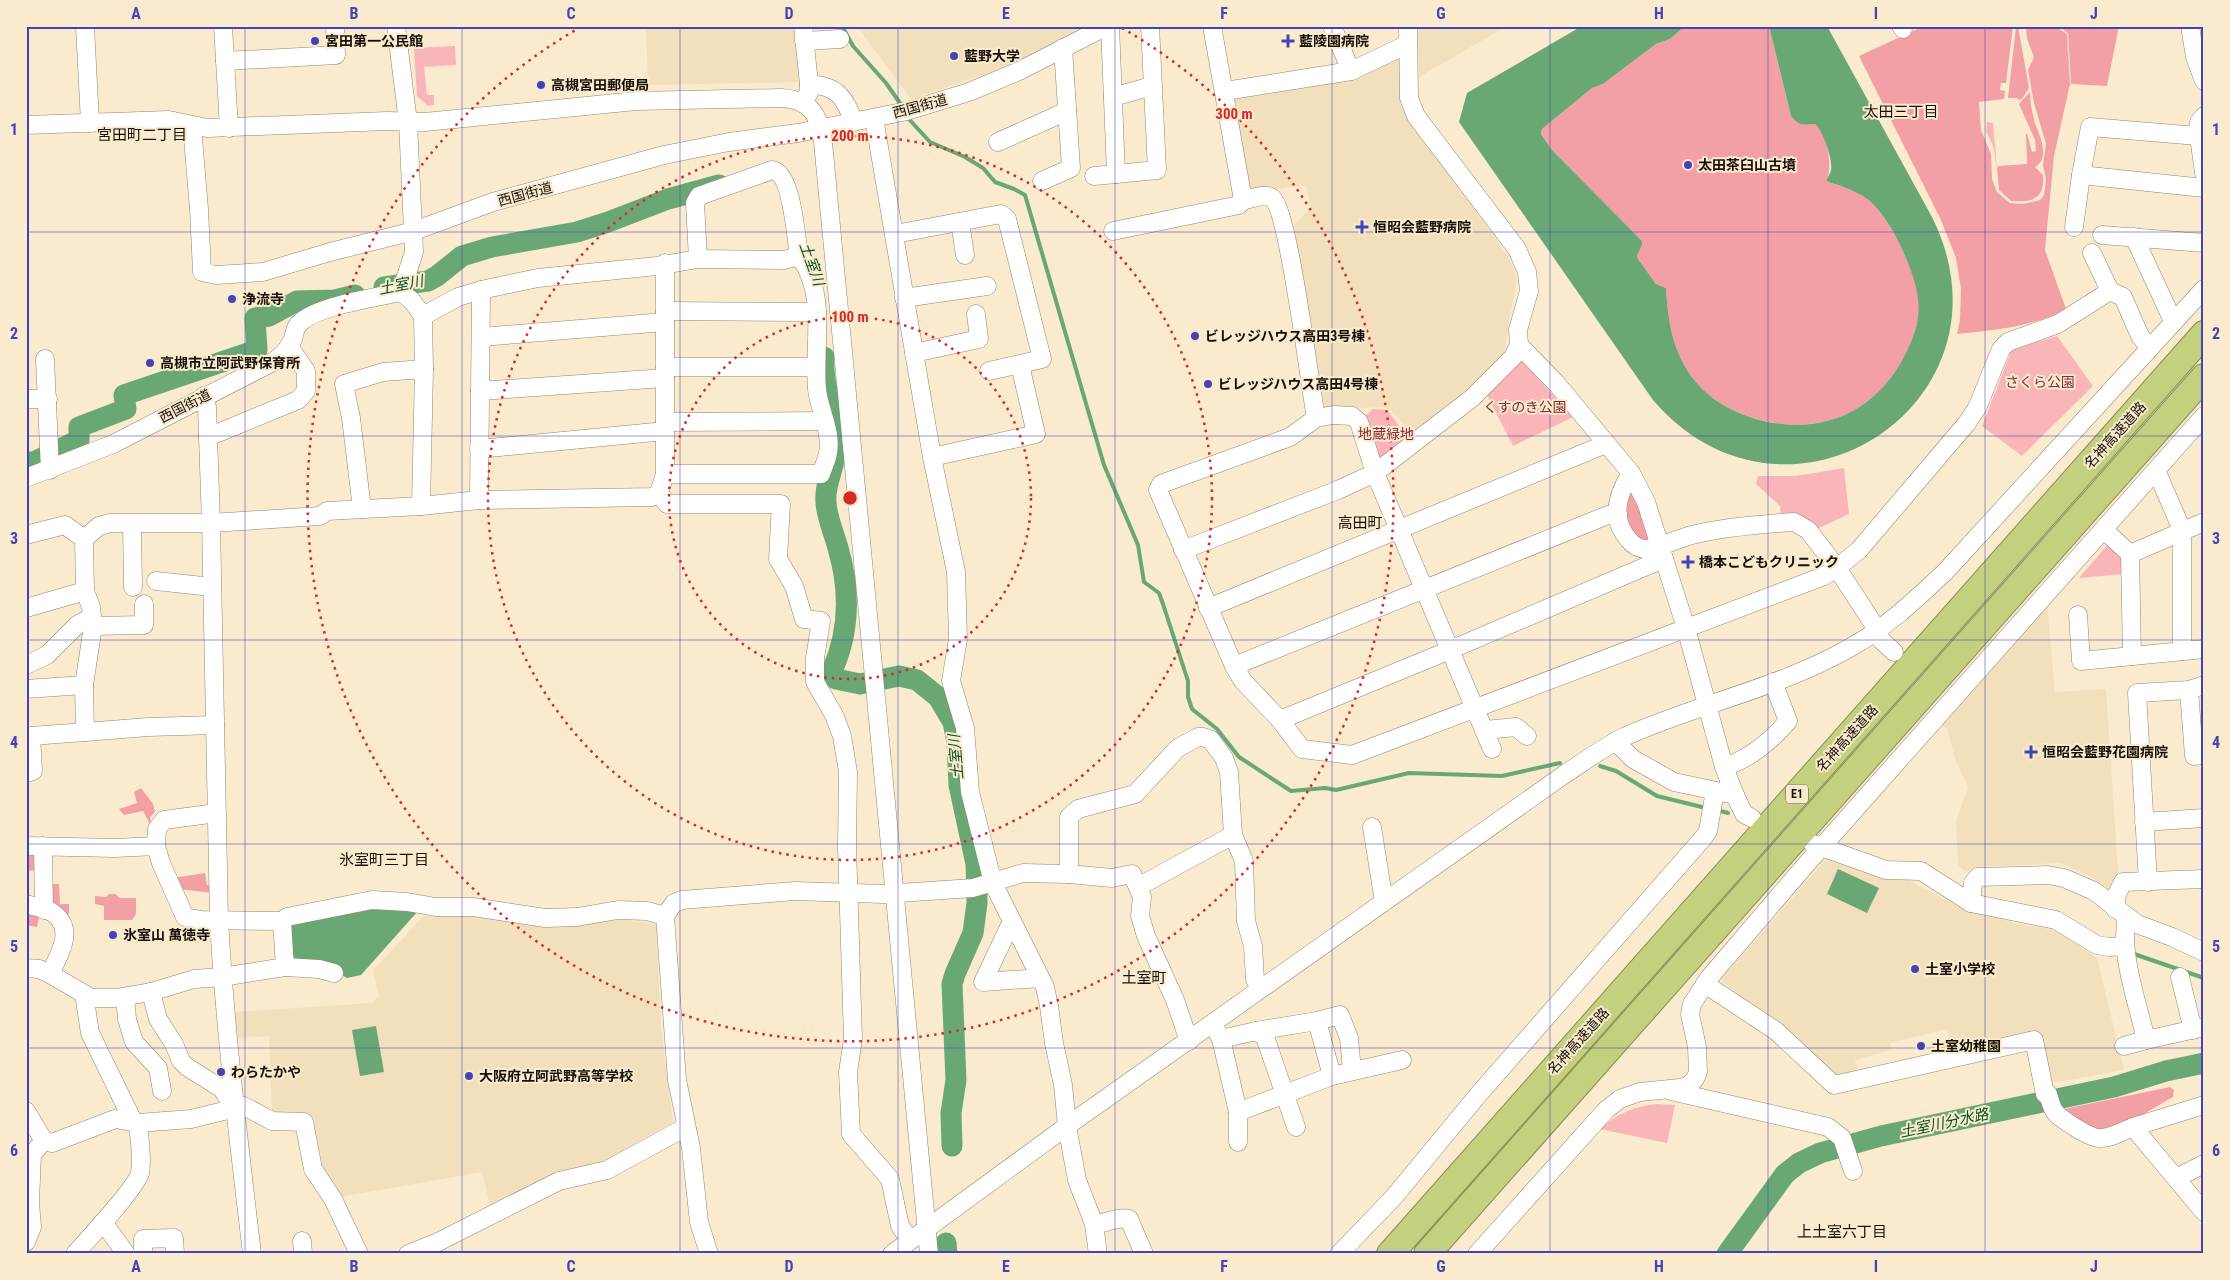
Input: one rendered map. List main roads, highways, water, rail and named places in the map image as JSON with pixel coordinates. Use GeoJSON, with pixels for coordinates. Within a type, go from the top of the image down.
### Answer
{"type":"FeatureCollection","features":[{"type":"Feature","properties":{"kind":"highway","name":"名神高速道路"},"geometry":{"type":"LineString","coordinates":[[1390,1254],[2204,334]]}},
{"type":"Feature","properties":{"kind":"highway","name":"名神高速道路"},"geometry":{"type":"LineString","coordinates":[[1427,1254],[2204,377]]}},
{"type":"Feature","properties":{"kind":"waterway"},"geometry":{"type":"LineString","coordinates":[[842,26],[853,46],[886,83],[902,106]]}},
{"type":"Feature","properties":{"kind":"waterway"},"geometry":{"type":"LineString","coordinates":[[907,117],[930,142],[965,157],[983,168],[995,182],[1025,195],[1104,465],[1138,545],[1144,582],[1159,593],[1163,604],[1188,681],[1188,697],[1192,709],[1217,729],[1239,757],[1291,791],[1325,788],[1336,790],[1409,773],[1502,776],[1560,763]]}},
{"type":"Feature","properties":{"kind":"waterway","name":"土室川"},"geometry":{"type":"LineString","coordinates":[[384,287],[428,281],[462,256],[492,247],[577,232],[668,199],[719,185]]}},
{"type":"Feature","properties":{"kind":"waterway","name":"土室川"},"geometry":{"type":"LineString","coordinates":[[26,462],[34,462],[79,440],[79,427],[126,409],[124,395],[257,350],[255,318],[269,316],[297,301],[335,300],[355,295]]}},
{"type":"Feature","properties":{"kind":"waterway","name":"土室川"},"geometry":{"type":"LineString","coordinates":[[824,357],[825,379],[834,424],[836,447],[827,488],[826,503],[842,563],[846,594],[845,625],[838,656],[832,671],[836,679],[860,684],[899,676],[917,680],[938,697],[953,722],[957,742],[959,785],[976,864],[977,903],[973,933],[952,984],[956,1080],[951,1113],[952,1146]]}},
{"type":"Feature","properties":{"kind":"waterway"},"geometry":{"type":"LineString","coordinates":[[1600,766],[1616,771],[1657,796],[1706,808]]}},
{"type":"Feature","properties":{"kind":"waterway"},"geometry":{"type":"LineString","coordinates":[[1717,810],[1728,813]]}},
{"type":"Feature","properties":{"kind":"waterway"},"geometry":{"type":"LineString","coordinates":[[2134,954],[2204,978]]}},
{"type":"Feature","properties":{"kind":"waterway","name":"土室川分水路"},"geometry":{"type":"LineString","coordinates":[[1727,1254],[1785,1174],[1799,1163],[1820,1153],[1881,1136],[2114,1087],[2166,1071],[2204,1063]]}},
{"type":"Feature","properties":{"kind":"waterway","name":"土室川"},"geometry":{"type":"LineString","coordinates":[[946,1243],[947,1254]]}},
{"type":"Feature","properties":{"kind":"place","name":"宮田第一公民館"},"geometry":{"type":"Point","coordinates":[315,41]}},
{"type":"Feature","properties":{"kind":"place","name":"藍陵園病院"},"geometry":{"type":"Point","coordinates":[1288,41]}},
{"type":"Feature","properties":{"kind":"place","name":"藍野大学"},"geometry":{"type":"Point","coordinates":[954,56]}},
{"type":"Feature","properties":{"kind":"place","name":"高槻宮田郵便局"},"geometry":{"type":"Point","coordinates":[541,85]}},
{"type":"Feature","properties":{"kind":"place","name":"太田茶臼山古墳"},"geometry":{"type":"Point","coordinates":[1688,165]}},
{"type":"Feature","properties":{"kind":"place","name":"恒昭会藍野病院"},"geometry":{"type":"Point","coordinates":[1362,227]}},
{"type":"Feature","properties":{"kind":"place","name":"浄流寺"},"geometry":{"type":"Point","coordinates":[232,299]}},
{"type":"Feature","properties":{"kind":"place","name":"ビレッジハウス高田3号棟"},"geometry":{"type":"Point","coordinates":[1195,336]}},
{"type":"Feature","properties":{"kind":"place","name":"高槻市立阿武野保育所"},"geometry":{"type":"Point","coordinates":[150,363]}},
{"type":"Feature","properties":{"kind":"place","name":"ビレッジハウス高田4号棟"},"geometry":{"type":"Point","coordinates":[1208,384]}},
{"type":"Feature","properties":{"kind":"place","name":"橋本こどもクリニック"},"geometry":{"type":"Point","coordinates":[1688,562]}},
{"type":"Feature","properties":{"kind":"place","name":"恒昭会藍野花園病院"},"geometry":{"type":"Point","coordinates":[2031,752]}},
{"type":"Feature","properties":{"kind":"place","name":"氷室山 萬徳寺"},"geometry":{"type":"Point","coordinates":[113,935]}},
{"type":"Feature","properties":{"kind":"place","name":"土室小学校"},"geometry":{"type":"Point","coordinates":[1915,969]}},
{"type":"Feature","properties":{"kind":"place","name":"土室幼稚園"},"geometry":{"type":"Point","coordinates":[1921,1046]}},
{"type":"Feature","properties":{"kind":"place","name":"わらたかや"},"geometry":{"type":"Point","coordinates":[221,1072]}},
{"type":"Feature","properties":{"kind":"place","name":"大阪府立阿武野高等学校"},"geometry":{"type":"Point","coordinates":[469,1076]}},
{"type":"Feature","properties":{"kind":"district","name":"太田三丁目"},"geometry":{"type":"Point","coordinates":[1901,112]}},
{"type":"Feature","properties":{"kind":"district","name":"宮田町二丁目"},"geometry":{"type":"Point","coordinates":[142,135]}},
{"type":"Feature","properties":{"kind":"district","name":"高田町"},"geometry":{"type":"Point","coordinates":[1360,523]}},
{"type":"Feature","properties":{"kind":"district","name":"氷室町三丁目"},"geometry":{"type":"Point","coordinates":[384,860]}},
{"type":"Feature","properties":{"kind":"district","name":"土室町"},"geometry":{"type":"Point","coordinates":[1144,978]}},
{"type":"Feature","properties":{"kind":"district","name":"上土室六丁目"},"geometry":{"type":"Point","coordinates":[1842,1232]}},
{"type":"Feature","properties":{"kind":"park label","name":"さくら公園"},"geometry":{"type":"Point","coordinates":[2040,382]}},
{"type":"Feature","properties":{"kind":"park label","name":"くすのき公園"},"geometry":{"type":"Point","coordinates":[1525,407]}},
{"type":"Feature","properties":{"kind":"park label","name":"地蔵緑地"},"geometry":{"type":"Point","coordinates":[1386,434]}}]}
